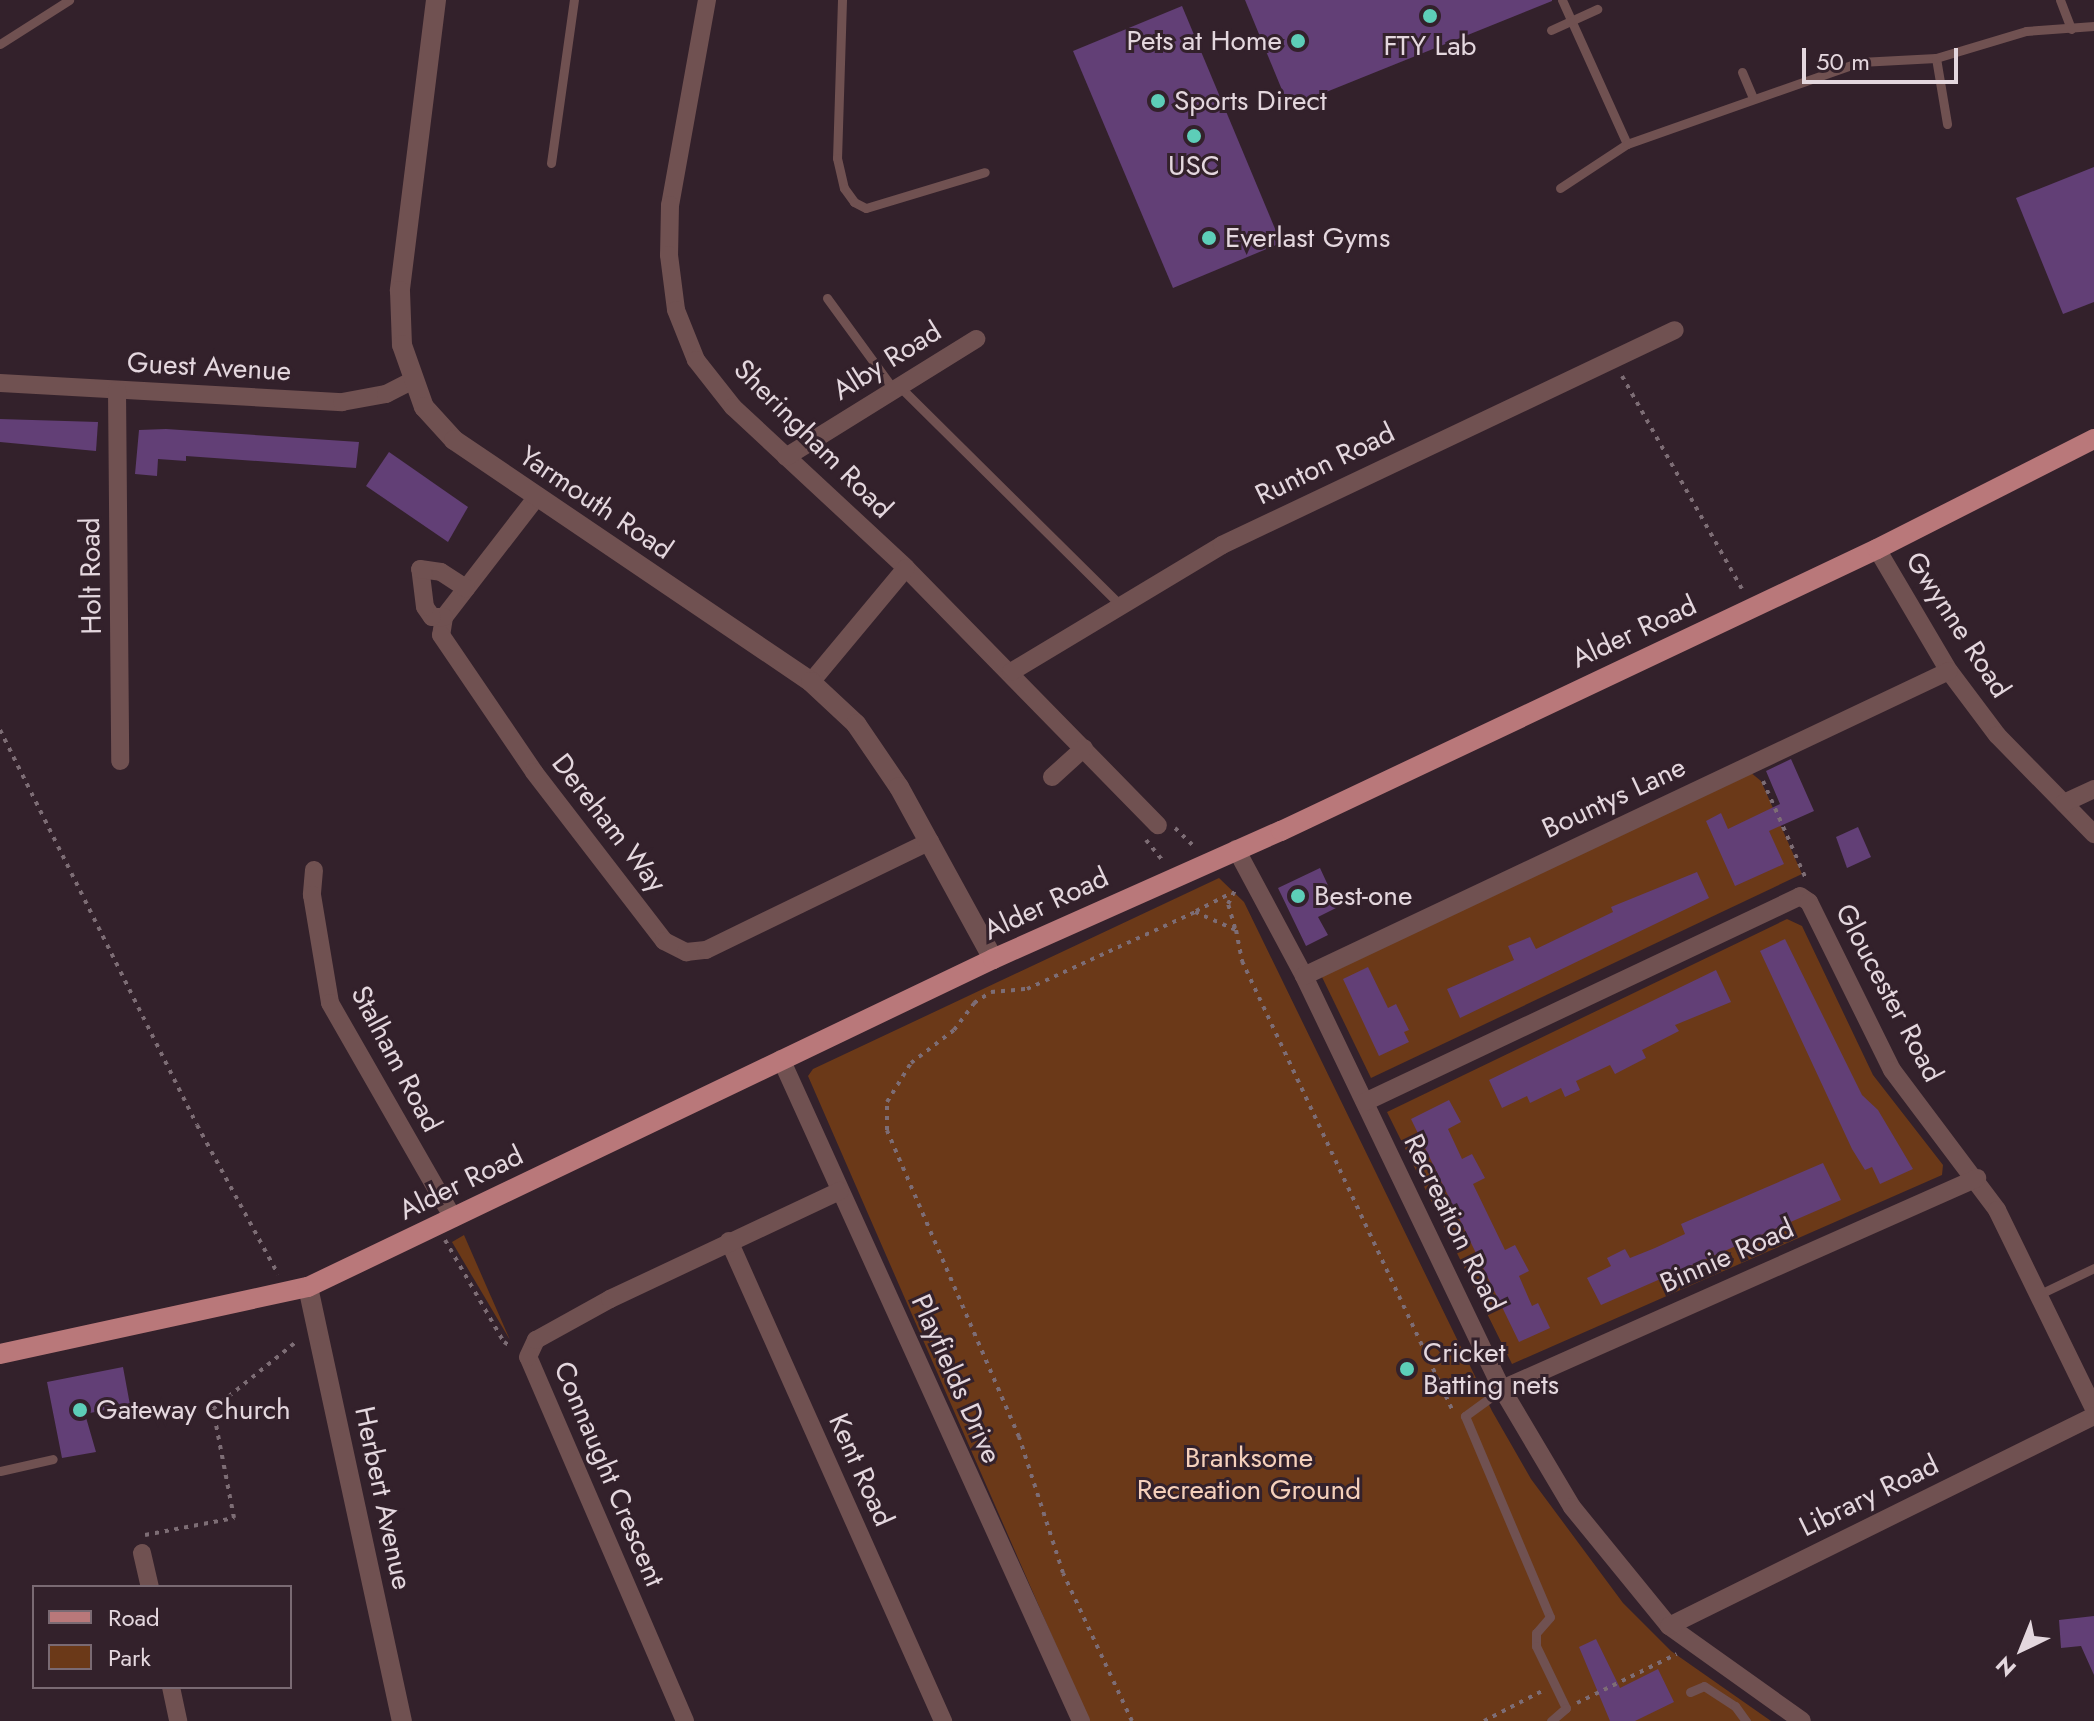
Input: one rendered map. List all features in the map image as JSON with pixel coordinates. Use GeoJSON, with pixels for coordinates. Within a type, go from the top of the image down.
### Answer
{"type":"FeatureCollection","features":[{"type":"Feature","properties":{"kind":"main road","name":"Alder Road"},"geometry":{"type":"LineString","coordinates":[[0,1354],[299,1290],[993,959],[1175,875],[1210,862],[1877,549],[2094,439]]}},
{"type":"Feature","properties":{"kind":"street","name":"Yarmouth Road"},"geometry":{"type":"LineString","coordinates":[[436,0],[400,291],[402,345],[411,381],[424,407],[454,440],[811,682],[856,724],[930,841],[993,959]]}},
{"type":"Feature","properties":{"kind":"street","name":"Sheringham Road"},"geometry":{"type":"LineString","coordinates":[[707,0],[670,205],[669,255],[676,310],[696,360],[733,407],[906,568],[1158,825]]}},
{"type":"Feature","properties":{"kind":"street","name":"Runton Road"},"geometry":{"type":"LineString","coordinates":[[1011,672],[1222,545],[1675,330]]}},
{"type":"Feature","properties":{"kind":"street","name":"Alby Road"},"geometry":{"type":"LineString","coordinates":[[786,457],[976,339]]}},
{"type":"Feature","properties":{"kind":"street","name":"Guest Avenue"},"geometry":{"type":"LineString","coordinates":[[0,383],[342,402],[386,394],[411,381]]}},
{"type":"Feature","properties":{"kind":"street","name":"Holt Road"},"geometry":{"type":"LineString","coordinates":[[117,390],[120,761]]}},
{"type":"Feature","properties":{"kind":"street"},"geometry":{"type":"LineString","coordinates":[[466,588],[441,572],[420,569],[425,607],[432,617],[444,617],[536,498]]}},
{"type":"Feature","properties":{"kind":"street","name":"Gwynne Road"},"geometry":{"type":"LineString","coordinates":[[1877,549],[1949,671],[1997,735],[2094,834]]}},
{"type":"Feature","properties":{"kind":"street"},"geometry":{"type":"LineString","coordinates":[[811,682],[906,568]]}},
{"type":"Feature","properties":{"kind":"street","name":"Dereham Way"},"geometry":{"type":"LineString","coordinates":[[444,617],[441,635],[534,772],[673,949],[706,950],[930,841]]}},
{"type":"Feature","properties":{"kind":"street","name":"Bountys Lane"},"geometry":{"type":"LineString","coordinates":[[1304,976],[1949,671]]}},
{"type":"Feature","properties":{"kind":"street"},"geometry":{"type":"LineString","coordinates":[[1052,777],[1084,748]]}},
{"type":"Feature","properties":{"kind":"street"},"geometry":{"type":"LineString","coordinates":[[2064,803],[2094,789]]}},
{"type":"Feature","properties":{"kind":"street","name":"Recreation Road"},"geometry":{"type":"LineString","coordinates":[[1236,849],[1304,976],[1502,1389],[1572,1507],[1669,1626],[1796,1719]]}},
{"type":"Feature","properties":{"kind":"street","name":"Stalham Road"},"geometry":{"type":"LineString","coordinates":[[314,870],[312,895],[330,1003],[445,1222]]}},
{"type":"Feature","properties":{"kind":"street","name":"Gloucester Road"},"geometry":{"type":"LineString","coordinates":[[1365,1102],[1800,896],[1809,902],[1892,1070],[1977,1178],[2040,1294],[2094,1409]]}},
{"type":"Feature","properties":{"kind":"street","name":"Playfields Drive"},"geometry":{"type":"LineString","coordinates":[[781,1059],[1081,1721]]}},
{"type":"Feature","properties":{"kind":"street","name":"Binnie Road"},"geometry":{"type":"LineString","coordinates":[[1502,1389],[1977,1178]]}},
{"type":"Feature","properties":{"kind":"street","name":"Connaught Crescent"},"geometry":{"type":"LineString","coordinates":[[685,1721],[528,1357],[536,1340],[729,1241],[840,1191]]}},
{"type":"Feature","properties":{"kind":"street","name":"Kent Road"},"geometry":{"type":"LineString","coordinates":[[729,1241],[943,1721]]}},
{"type":"Feature","properties":{"kind":"street","name":"Herbert Avenue"},"geometry":{"type":"LineString","coordinates":[[299,1290],[402,1721]]}},
{"type":"Feature","properties":{"kind":"street","name":"Library Road"},"geometry":{"type":"LineString","coordinates":[[1669,1626],[2094,1416]]}},
{"type":"Feature","properties":{"kind":"street"},"geometry":{"type":"LineString","coordinates":[[142,1553],[150,1585]]}},
{"type":"Feature","properties":{"kind":"street"},"geometry":{"type":"LineString","coordinates":[[171,1689],[178,1721]]}},
{"type":"Feature","properties":{"kind":"lane"},"geometry":{"type":"LineString","coordinates":[[0,44],[69,0]]}},
{"type":"Feature","properties":{"kind":"lane"},"geometry":{"type":"LineString","coordinates":[[551,163],[574,0]]}},
{"type":"Feature","properties":{"kind":"lane"},"geometry":{"type":"LineString","coordinates":[[842,0],[837,158],[844,188],[854,202],[866,208],[985,172]]}},
{"type":"Feature","properties":{"kind":"lane"},"geometry":{"type":"LineString","coordinates":[[1562,0],[1627,144]]}},
{"type":"Feature","properties":{"kind":"lane"},"geometry":{"type":"LineString","coordinates":[[2060,0],[2071,29]]}},
{"type":"Feature","properties":{"kind":"lane"},"geometry":{"type":"LineString","coordinates":[[1551,30],[1597,9]]}},
{"type":"Feature","properties":{"kind":"lane"},"geometry":{"type":"LineString","coordinates":[[1560,188],[1627,144],[1752,96],[1860,62],[1936,58],[2026,31],[2094,26]]}},
{"type":"Feature","properties":{"kind":"lane"},"geometry":{"type":"LineString","coordinates":[[1936,58],[1947,124]]}},
{"type":"Feature","properties":{"kind":"lane"},"geometry":{"type":"LineString","coordinates":[[1742,72],[1752,96]]}},
{"type":"Feature","properties":{"kind":"lane"},"geometry":{"type":"LineString","coordinates":[[827,298],[897,388],[1121,606]]}},
{"type":"Feature","properties":{"kind":"lane"},"geometry":{"type":"LineString","coordinates":[[2040,1294],[2094,1268]]}},
{"type":"Feature","properties":{"kind":"lane"},"geometry":{"type":"LineString","coordinates":[[1502,1389],[1465,1416],[1550,1617],[1536,1633],[1536,1646],[1566,1708],[1551,1721]]}},
{"type":"Feature","properties":{"kind":"lane"},"geometry":{"type":"LineString","coordinates":[[0,1471],[53,1459]]}},
{"type":"Feature","properties":{"kind":"lane"},"geometry":{"type":"LineString","coordinates":[[1690,1692],[1704,1686],[1735,1706],[1746,1721]]}},
{"type":"Feature","properties":{"kind":"path"},"geometry":{"type":"LineString","coordinates":[[1613,360],[1752,607]]}},
{"type":"Feature","properties":{"kind":"path"},"geometry":{"type":"LineString","coordinates":[[0,730],[197,1125],[299,1290]]}},
{"type":"Feature","properties":{"kind":"path"},"geometry":{"type":"LineString","coordinates":[[1754,762],[1804,873],[1800,896]]}},
{"type":"Feature","properties":{"kind":"path"},"geometry":{"type":"LineString","coordinates":[[1175,875],[1144,838],[1167,820],[1210,862]]}},
{"type":"Feature","properties":{"kind":"path"},"geometry":{"type":"LineString","coordinates":[[1132,1721],[1063,1573],[1030,1467],[884,1121],[896,1082],[959,1026],[974,1003],[991,992],[1027,989],[1230,894]]}},
{"type":"Feature","properties":{"kind":"path"},"geometry":{"type":"LineString","coordinates":[[1195,912],[1236,930],[1242,961],[1441,1388],[1455,1413],[1465,1416]]}},
{"type":"Feature","properties":{"kind":"path"},"geometry":{"type":"LineString","coordinates":[[445,1222],[504,1342],[528,1357]]}},
{"type":"Feature","properties":{"kind":"path"},"geometry":{"type":"LineString","coordinates":[[142,1553],[145,1535],[234,1518],[213,1409],[296,1342]]}},
{"type":"Feature","properties":{"kind":"path"},"geometry":{"type":"LineString","coordinates":[[1566,1708],[1682,1652],[1689,1639]]}},
{"type":"Feature","properties":{"kind":"path"},"geometry":{"type":"LineString","coordinates":[[1484,1721],[1555,1685]]}},
{"type":"Feature","properties":{"kind":"path"},"geometry":{"type":"LineString","coordinates":[[1499,1714],[1503,1721]]}},
{"type":"Feature","properties":{"kind":"green space"},"geometry":{"type":"Polygon","coordinates":[[[1750,772],[1761,781],[1802,874],[1371,1078],[1321,975],[1750,772]]]}},
{"type":"Feature","properties":{"kind":"green space","name":"Branksome Recreation Ground"},"geometry":{"type":"Polygon","coordinates":[[[1219,878],[1244,902],[1492,1411],[1531,1479],[1623,1603],[1671,1651],[1771,1721],[1089,1721],[808,1076],[813,1069],[1219,878]]]}},
{"type":"Feature","properties":{"kind":"green space"},"geometry":{"type":"Polygon","coordinates":[[[1787,919],[1802,926],[1873,1075],[1943,1165],[1942,1175],[1512,1364],[1387,1112],[1787,919]]]}},
{"type":"Feature","properties":{"kind":"green space"},"geometry":{"type":"Polygon","coordinates":[[[464,1235],[510,1340],[452,1242],[464,1235]]]}},
{"type":"Feature","properties":{"kind":"building"},"geometry":{"type":"Polygon","coordinates":[[[1245,0],[1552,0],[1552,1],[1289,107],[1245,0]]]}},
{"type":"Feature","properties":{"kind":"building","name":"Sports Direct"},"geometry":{"type":"Polygon","coordinates":[[[1182,6],[1281,243],[1173,288],[1073,51],[1182,6]]]}},
{"type":"Feature","properties":{"kind":"building"},"geometry":{"type":"Polygon","coordinates":[[[2094,167],[2094,302],[2063,314],[2016,198],[2094,167]]]}},
{"type":"Feature","properties":{"kind":"building"},"geometry":{"type":"Polygon","coordinates":[[[0,419],[98,422],[96,451],[0,442],[0,419]]]}},
{"type":"Feature","properties":{"kind":"building"},"geometry":{"type":"Polygon","coordinates":[[[166,429],[359,442],[356,468],[186,456],[186,461],[158,459],[157,476],[135,474],[139,430],[166,429]]]}},
{"type":"Feature","properties":{"kind":"building"},"geometry":{"type":"Polygon","coordinates":[[[389,452],[468,507],[448,542],[366,486],[389,452]]]}},
{"type":"Feature","properties":{"kind":"building"},"geometry":{"type":"Polygon","coordinates":[[[1791,759],[1814,811],[1769,831],[1784,864],[1735,886],[1706,821],[1721,813],[1728,829],[1780,804],[1766,771],[1791,759]]]}},
{"type":"Feature","properties":{"kind":"building"},"geometry":{"type":"Polygon","coordinates":[[[1858,827],[1871,857],[1847,868],[1836,837],[1858,827]]]}},
{"type":"Feature","properties":{"kind":"building"},"geometry":{"type":"Polygon","coordinates":[[[1320,868],[1338,907],[1318,917],[1328,935],[1306,946],[1278,888],[1320,868]]]}},
{"type":"Feature","properties":{"kind":"building"},"geometry":{"type":"Polygon","coordinates":[[[1697,872],[1709,898],[1460,1018],[1447,989],[1514,960],[1508,946],[1530,937],[1536,949],[1613,912],[1611,907],[1697,872]]]}},
{"type":"Feature","properties":{"kind":"building"},"geometry":{"type":"Polygon","coordinates":[[[1785,939],[1862,1095],[1878,1110],[1913,1169],[1880,1184],[1872,1167],[1865,1170],[1852,1149],[1760,951],[1785,939]]]}},
{"type":"Feature","properties":{"kind":"building"},"geometry":{"type":"Polygon","coordinates":[[[1368,967],[1388,1008],[1396,1004],[1409,1030],[1404,1032],[1409,1042],[1379,1056],[1343,979],[1368,967]]]}},
{"type":"Feature","properties":{"kind":"building"},"geometry":{"type":"Polygon","coordinates":[[[1716,970],[1731,1002],[1675,1025],[1679,1031],[1642,1050],[1646,1058],[1615,1074],[1610,1065],[1576,1081],[1580,1090],[1565,1097],[1561,1088],[1530,1103],[1527,1096],[1502,1108],[1489,1080],[1716,970]]]}},
{"type":"Feature","properties":{"kind":"building"},"geometry":{"type":"Polygon","coordinates":[[[1449,1100],[1461,1122],[1448,1129],[1462,1159],[1472,1154],[1485,1178],[1473,1184],[1505,1250],[1515,1245],[1529,1271],[1519,1276],[1532,1306],[1538,1303],[1550,1328],[1519,1342],[1411,1119],[1449,1100]]]}},
{"type":"Feature","properties":{"kind":"building"},"geometry":{"type":"Polygon","coordinates":[[[1823,1163],[1841,1200],[1601,1305],[1587,1278],[1611,1266],[1607,1258],[1625,1249],[1630,1258],[1655,1248],[1685,1234],[1681,1224],[1823,1163]]]}},
{"type":"Feature","properties":{"kind":"building","name":"Gateway Church"},"geometry":{"type":"Polygon","coordinates":[[[123,1367],[130,1405],[85,1414],[96,1452],[62,1458],[47,1382],[123,1367]]]}},
{"type":"Feature","properties":{"kind":"building"},"geometry":{"type":"Polygon","coordinates":[[[2094,1616],[2094,1675],[2081,1646],[2061,1648],[2059,1620],[2094,1616]]]}},
{"type":"Feature","properties":{"kind":"building"},"geometry":{"type":"Polygon","coordinates":[[[1596,1639],[1620,1688],[1658,1669],[1674,1702],[1635,1721],[1610,1721],[1579,1647],[1596,1639]]]}},
{"type":"Feature","properties":{"kind":"place","name":"FTY Lab"},"geometry":{"type":"Point","coordinates":[1430,16]}},
{"type":"Feature","properties":{"kind":"place","name":"Pets at Home"},"geometry":{"type":"Point","coordinates":[1298,41]}},
{"type":"Feature","properties":{"kind":"place","name":"Sports Direct"},"geometry":{"type":"Point","coordinates":[1158,101]}},
{"type":"Feature","properties":{"kind":"place","name":"USC"},"geometry":{"type":"Point","coordinates":[1194,136]}},
{"type":"Feature","properties":{"kind":"place","name":"Everlast Gyms"},"geometry":{"type":"Point","coordinates":[1209,238]}},
{"type":"Feature","properties":{"kind":"place","name":"Best-one"},"geometry":{"type":"Point","coordinates":[1298,896]}},
{"type":"Feature","properties":{"kind":"place","name":"Cricket Batting nets"},"geometry":{"type":"Point","coordinates":[1407,1369]}},
{"type":"Feature","properties":{"kind":"place","name":"Gateway Church"},"geometry":{"type":"Point","coordinates":[80,1410]}}]}
